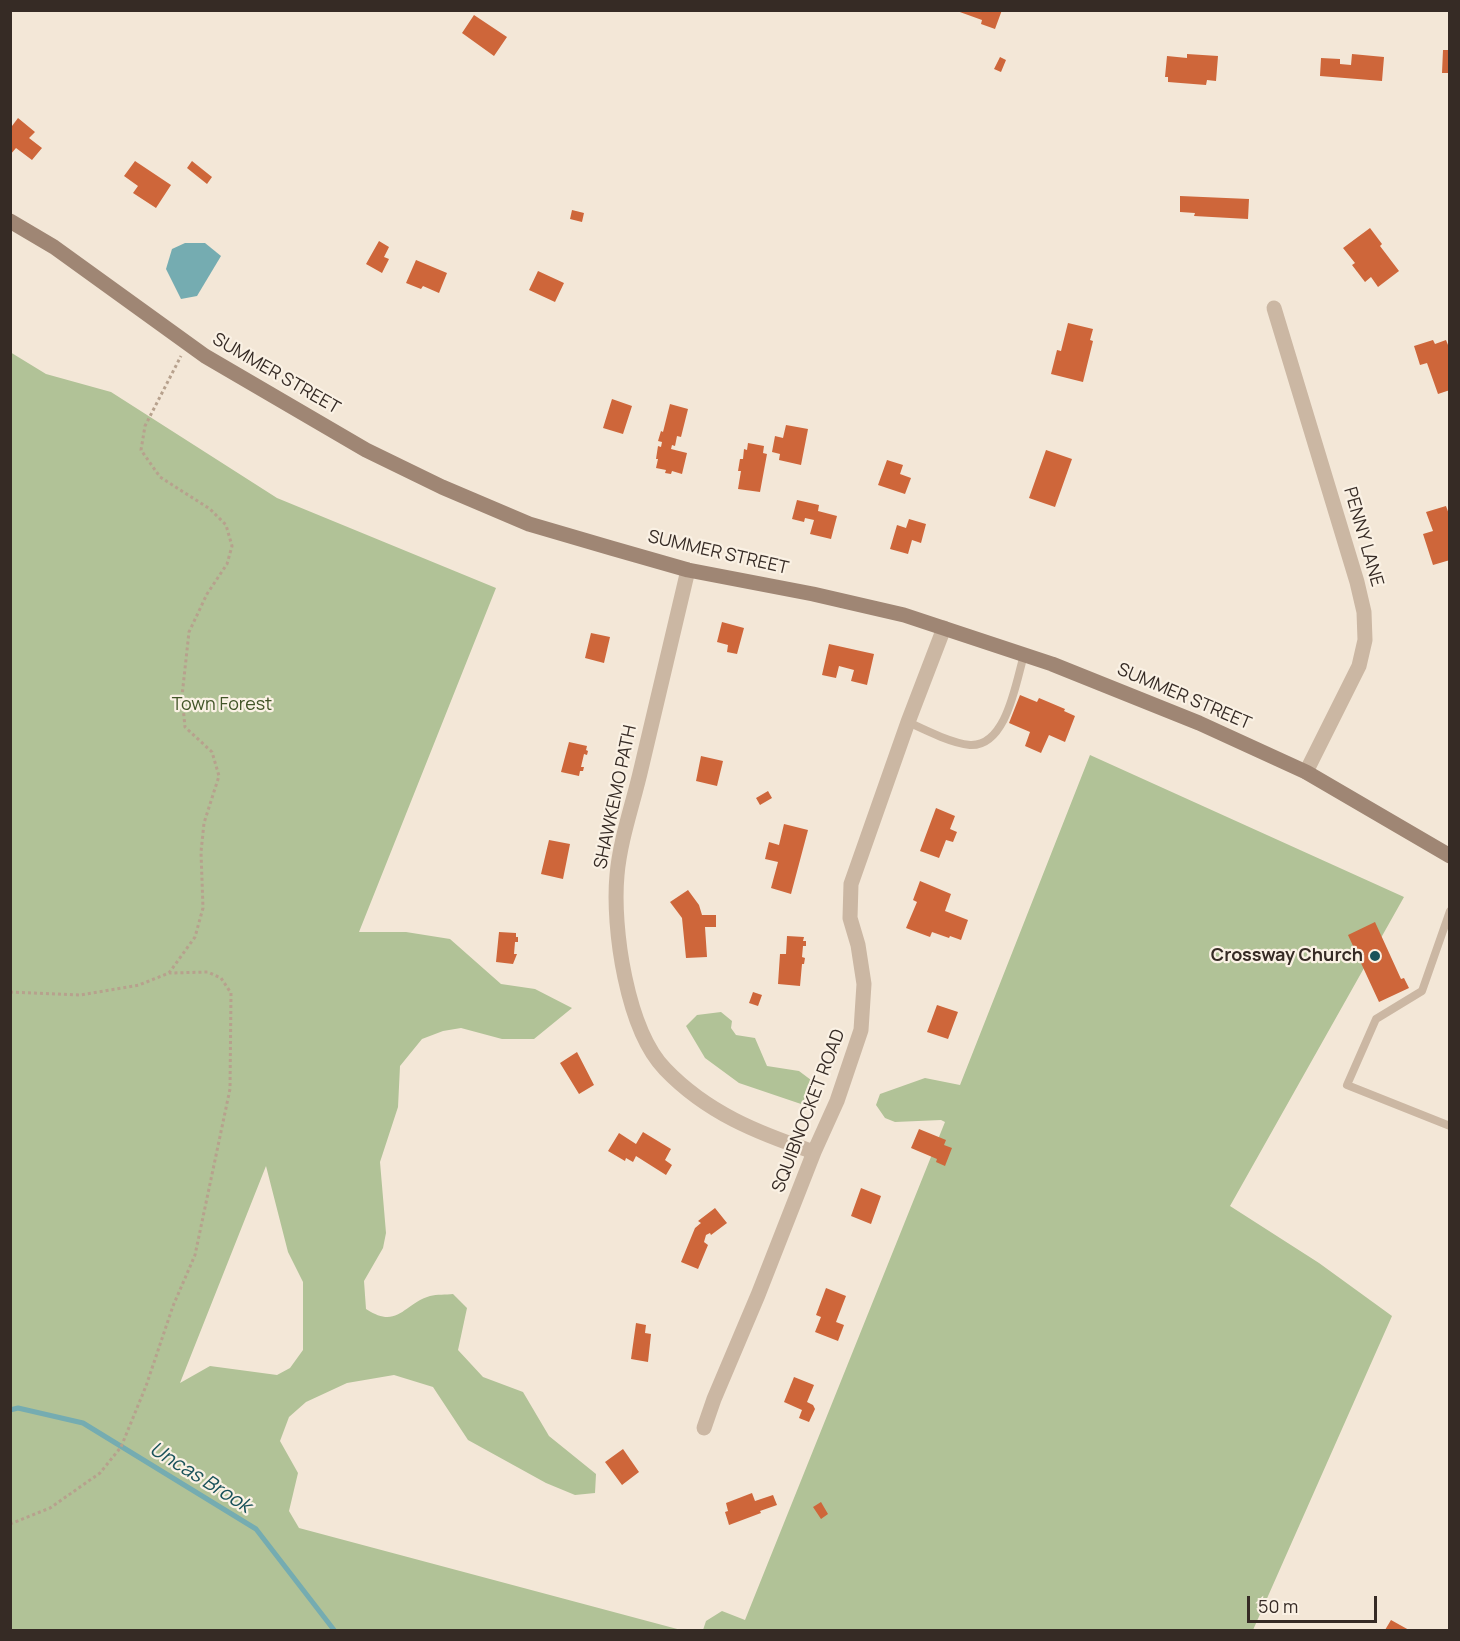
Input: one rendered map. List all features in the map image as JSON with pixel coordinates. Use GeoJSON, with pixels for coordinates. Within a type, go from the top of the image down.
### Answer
{"type":"FeatureCollection","features":[{"type":"Feature","properties":{"kind":"main road","name":"SUMMER STREET"},"geometry":{"type":"LineString","coordinates":[[10,220],[54,247],[187,344],[366,450],[442,486],[529,524],[688,570],[813,594],[904,615],[1024,655],[1199,723],[1306,771],[1449,856]]}},
{"type":"Feature","properties":{"kind":"street","name":"PENNY LANE"},"geometry":{"type":"LineString","coordinates":[[1274,308],[1357,582],[1364,612],[1365,640],[1359,666],[1306,771]]}},
{"type":"Feature","properties":{"kind":"street","name":"SHAWKEMO PATH"},"geometry":{"type":"LineString","coordinates":[[688,570],[617,876],[618,933],[628,999],[644,1038],[663,1068],[693,1096],[726,1118],[762,1134],[814,1152]]}},
{"type":"Feature","properties":{"kind":"street","name":"SQUIBNOCKET ROAD"},"geometry":{"type":"LineString","coordinates":[[704,1428],[814,1152],[837,1101],[861,1030],[864,984],[858,945],[850,918],[851,884],[944,628]]}},
{"type":"Feature","properties":{"kind":"lane"},"geometry":{"type":"LineString","coordinates":[[908,722],[931,733],[969,745],[992,738],[1002,724],[1024,655]]}},
{"type":"Feature","properties":{"kind":"lane"},"geometry":{"type":"LineString","coordinates":[[1449,911],[1422,991],[1376,1019],[1347,1084],[1449,1125]]}},
{"type":"Feature","properties":{"kind":"path"},"geometry":{"type":"LineString","coordinates":[[169,973],[195,937],[203,908],[201,852],[204,823],[219,776],[212,752],[184,727],[182,696],[189,632],[207,594],[227,564],[232,546],[225,525],[210,509],[160,477],[141,450],[145,426],[187,344]]}},
{"type":"Feature","properties":{"kind":"path"},"geometry":{"type":"LineString","coordinates":[[10,992],[80,994],[139,985],[169,973],[208,972],[221,978],[231,993],[230,1089],[195,1255],[173,1306],[146,1386],[121,1447],[100,1473],[50,1509],[10,1524]]}},
{"type":"Feature","properties":{"kind":"green space","name":"Town Forest"},"geometry":{"type":"Polygon","coordinates":[[[10,352],[46,374],[111,392],[277,498],[496,588],[359,932],[406,932],[450,939],[501,984],[535,989],[572,1008],[534,1039],[502,1039],[461,1028],[443,1031],[422,1039],[400,1066],[398,1107],[380,1162],[386,1233],[383,1248],[364,1281],[366,1309],[377,1315],[393,1316],[430,1296],[453,1294],[467,1308],[458,1350],[483,1377],[523,1392],[549,1436],[596,1474],[595,1493],[575,1495],[546,1483],[468,1440],[433,1387],[394,1375],[347,1383],[306,1402],[289,1417],[280,1441],[298,1473],[289,1511],[299,1528],[681,1630],[11,1630],[10,352]],[[266,1166],[180,1383],[210,1366],[277,1375],[290,1368],[303,1350],[303,1282],[288,1252],[266,1166]]]}},
{"type":"Feature","properties":{"kind":"green space"},"geometry":{"type":"Polygon","coordinates":[[[1090,755],[1404,897],[1230,1206],[1319,1263],[1392,1316],[1253,1630],[703,1630],[706,1621],[722,1611],[745,1620],[945,1122],[941,1120],[895,1122],[885,1118],[876,1105],[880,1094],[925,1078],[960,1085],[1090,755]]]}},
{"type":"Feature","properties":{"kind":"green space"},"geometry":{"type":"Polygon","coordinates":[[[721,1012],[732,1021],[731,1028],[736,1035],[755,1038],[767,1066],[799,1071],[815,1083],[801,1104],[739,1083],[705,1058],[686,1026],[697,1015],[721,1012]]]}},
{"type":"Feature","properties":{"kind":"water"},"geometry":{"type":"Polygon","coordinates":[[[185,243],[205,243],[221,256],[197,296],[181,299],[166,269],[172,249],[185,243]]]}},
{"type":"Feature","properties":{"kind":"building"},"geometry":{"type":"Polygon","coordinates":[[[1002,10],[995,29],[981,24],[982,20],[957,11],[1002,10]]]}},
{"type":"Feature","properties":{"kind":"building"},"geometry":{"type":"Polygon","coordinates":[[[474,15],[507,37],[494,56],[462,33],[474,15]]]}},
{"type":"Feature","properties":{"kind":"building"},"geometry":{"type":"Polygon","coordinates":[[[1443,50],[1450,50],[1450,73],[1442,73],[1443,50]]]}},
{"type":"Feature","properties":{"kind":"building"},"geometry":{"type":"Polygon","coordinates":[[[1187,54],[1218,56],[1216,81],[1207,80],[1206,85],[1168,82],[1168,77],[1165,77],[1167,56],[1187,58],[1187,54]]]}},
{"type":"Feature","properties":{"kind":"building"},"geometry":{"type":"Polygon","coordinates":[[[1352,54],[1384,57],[1382,81],[1320,76],[1321,58],[1340,59],[1340,64],[1351,65],[1352,54]]]}},
{"type":"Feature","properties":{"kind":"building"},"geometry":{"type":"Polygon","coordinates":[[[1000,57],[1006,60],[1001,72],[994,69],[1000,57]]]}},
{"type":"Feature","properties":{"kind":"building"},"geometry":{"type":"Polygon","coordinates":[[[18,118],[35,132],[29,138],[42,148],[32,160],[16,148],[10,155],[10,125],[12,126],[18,118]]]}},
{"type":"Feature","properties":{"kind":"building"},"geometry":{"type":"Polygon","coordinates":[[[135,161],[171,185],[156,208],[133,193],[138,186],[124,176],[135,161]]]}},
{"type":"Feature","properties":{"kind":"building"},"geometry":{"type":"Polygon","coordinates":[[[192,161],[212,177],[207,184],[187,168],[192,161]]]}},
{"type":"Feature","properties":{"kind":"building"},"geometry":{"type":"Polygon","coordinates":[[[1180,196],[1249,199],[1248,219],[1194,216],[1195,213],[1180,212],[1180,196]]]}},
{"type":"Feature","properties":{"kind":"building"},"geometry":{"type":"Polygon","coordinates":[[[572,210],[584,213],[582,222],[570,219],[572,210]]]}},
{"type":"Feature","properties":{"kind":"building"},"geometry":{"type":"Polygon","coordinates":[[[1370,228],[1399,271],[1378,287],[1371,277],[1365,282],[1352,265],[1355,263],[1343,248],[1370,228]]]}},
{"type":"Feature","properties":{"kind":"building"},"geometry":{"type":"Polygon","coordinates":[[[379,241],[389,247],[384,257],[389,259],[382,273],[366,264],[379,241]]]}},
{"type":"Feature","properties":{"kind":"building"},"geometry":{"type":"Polygon","coordinates":[[[416,260],[447,273],[439,293],[423,286],[421,289],[406,283],[416,260]]]}},
{"type":"Feature","properties":{"kind":"building"},"geometry":{"type":"Polygon","coordinates":[[[538,271],[564,283],[555,302],[529,290],[538,271]]]}},
{"type":"Feature","properties":{"kind":"building"},"geometry":{"type":"Polygon","coordinates":[[[1068,323],[1093,329],[1090,340],[1093,341],[1083,382],[1051,374],[1057,350],[1061,351],[1068,323]]]}},
{"type":"Feature","properties":{"kind":"building"},"geometry":{"type":"Polygon","coordinates":[[[1433,340],[1435,344],[1446,340],[1450,350],[1450,390],[1438,394],[1427,363],[1420,365],[1414,346],[1433,340]]]}},
{"type":"Feature","properties":{"kind":"building"},"geometry":{"type":"Polygon","coordinates":[[[612,399],[632,406],[623,434],[603,428],[612,399]]]}},
{"type":"Feature","properties":{"kind":"building"},"geometry":{"type":"Polygon","coordinates":[[[670,404],[688,409],[681,437],[677,436],[675,446],[672,445],[671,449],[687,453],[682,474],[672,471],[671,474],[665,473],[666,470],[656,468],[658,446],[661,447],[662,442],[658,441],[661,431],[663,432],[670,404]]]}},
{"type":"Feature","properties":{"kind":"building"},"geometry":{"type":"Polygon","coordinates":[[[786,425],[808,429],[801,465],[779,460],[780,454],[772,452],[775,436],[783,438],[786,425]]]}},
{"type":"Feature","properties":{"kind":"building"},"geometry":{"type":"Polygon","coordinates":[[[748,443],[764,446],[763,453],[767,454],[760,492],[738,489],[740,459],[743,459],[744,449],[747,450],[748,443]]]}},
{"type":"Feature","properties":{"kind":"building"},"geometry":{"type":"Polygon","coordinates":[[[1046,450],[1072,459],[1055,507],[1029,498],[1046,450]]]}},
{"type":"Feature","properties":{"kind":"building"},"geometry":{"type":"Polygon","coordinates":[[[887,460],[903,465],[900,474],[911,478],[905,494],[878,485],[887,460]]]}},
{"type":"Feature","properties":{"kind":"building"},"geometry":{"type":"Polygon","coordinates":[[[797,500],[819,505],[818,511],[837,516],[831,539],[810,534],[814,520],[805,518],[804,522],[792,519],[797,500]]]}},
{"type":"Feature","properties":{"kind":"building"},"geometry":{"type":"Polygon","coordinates":[[[1446,506],[1450,517],[1450,560],[1433,565],[1423,534],[1433,531],[1426,512],[1446,506]]]}},
{"type":"Feature","properties":{"kind":"building"},"geometry":{"type":"Polygon","coordinates":[[[909,519],[926,524],[921,543],[912,540],[908,554],[890,549],[897,525],[906,528],[909,519]]]}},
{"type":"Feature","properties":{"kind":"building"},"geometry":{"type":"Polygon","coordinates":[[[722,622],[744,628],[737,654],[727,652],[728,645],[717,642],[722,622]]]}},
{"type":"Feature","properties":{"kind":"building"},"geometry":{"type":"Polygon","coordinates":[[[591,633],[610,637],[604,663],[585,658],[591,633]]]}},
{"type":"Feature","properties":{"kind":"building"},"geometry":{"type":"Polygon","coordinates":[[[829,644],[874,654],[867,685],[851,681],[854,670],[839,666],[836,678],[822,675],[829,644]]]}},
{"type":"Feature","properties":{"kind":"building"},"geometry":{"type":"Polygon","coordinates":[[[1020,695],[1037,702],[1039,698],[1075,716],[1065,742],[1049,735],[1041,753],[1025,746],[1030,732],[1009,723],[1020,695]]]}},
{"type":"Feature","properties":{"kind":"building"},"geometry":{"type":"Polygon","coordinates":[[[569,742],[587,746],[587,755],[584,754],[581,767],[584,767],[583,771],[580,771],[579,776],[561,772],[569,742]]]}},
{"type":"Feature","properties":{"kind":"building"},"geometry":{"type":"Polygon","coordinates":[[[701,756],[723,761],[717,786],[696,781],[701,756]]]}},
{"type":"Feature","properties":{"kind":"building"},"geometry":{"type":"Polygon","coordinates":[[[768,791],[772,798],[760,805],[756,798],[768,791]]]}},
{"type":"Feature","properties":{"kind":"building"},"geometry":{"type":"Polygon","coordinates":[[[936,808],[955,816],[950,829],[957,832],[953,842],[946,840],[939,858],[920,851],[936,808]]]}},
{"type":"Feature","properties":{"kind":"building"},"geometry":{"type":"Polygon","coordinates":[[[784,824],[808,830],[791,894],[771,888],[778,862],[765,859],[769,842],[779,845],[784,824]]]}},
{"type":"Feature","properties":{"kind":"building"},"geometry":{"type":"Polygon","coordinates":[[[549,840],[570,844],[563,879],[541,874],[549,840]]]}},
{"type":"Feature","properties":{"kind":"building"},"geometry":{"type":"Polygon","coordinates":[[[920,881],[951,894],[945,911],[968,920],[961,940],[932,932],[930,937],[906,928],[917,902],[913,900],[920,881]]]}},
{"type":"Feature","properties":{"kind":"building"},"geometry":{"type":"Polygon","coordinates":[[[688,890],[699,905],[702,915],[716,915],[716,927],[705,927],[707,957],[686,958],[682,918],[670,902],[688,890]]]}},
{"type":"Feature","properties":{"kind":"building","name":"Crossway Church"},"geometry":{"type":"Polygon","coordinates":[[[1375,922],[1401,979],[1404,978],[1409,988],[1379,1002],[1348,935],[1375,922]]]}},
{"type":"Feature","properties":{"kind":"building"},"geometry":{"type":"Polygon","coordinates":[[[499,932],[516,933],[518,937],[514,954],[517,954],[513,964],[496,962],[499,932]]]}},
{"type":"Feature","properties":{"kind":"building"},"geometry":{"type":"Polygon","coordinates":[[[787,936],[804,937],[803,941],[806,941],[806,946],[803,946],[802,957],[805,958],[802,964],[800,986],[778,984],[780,954],[786,954],[787,936]]]}},
{"type":"Feature","properties":{"kind":"building"},"geometry":{"type":"Polygon","coordinates":[[[753,992],[762,995],[758,1006],[749,1003],[753,992]]]}},
{"type":"Feature","properties":{"kind":"building"},"geometry":{"type":"Polygon","coordinates":[[[937,1005],[958,1012],[948,1039],[927,1032],[937,1005]]]}},
{"type":"Feature","properties":{"kind":"building"},"geometry":{"type":"Polygon","coordinates":[[[577,1052],[594,1085],[579,1094],[560,1063],[577,1052]]]}},
{"type":"Feature","properties":{"kind":"building"},"geometry":{"type":"Polygon","coordinates":[[[919,1129],[946,1140],[944,1145],[952,1148],[945,1166],[936,1162],[937,1159],[911,1148],[919,1129]]]}},
{"type":"Feature","properties":{"kind":"building"},"geometry":{"type":"Polygon","coordinates":[[[643,1132],[671,1149],[665,1160],[672,1165],[666,1175],[636,1156],[633,1162],[626,1158],[625,1161],[608,1151],[619,1133],[636,1144],[643,1132]]]}},
{"type":"Feature","properties":{"kind":"building"},"geometry":{"type":"Polygon","coordinates":[[[861,1188],[881,1196],[871,1224],[851,1216],[861,1188]]]}},
{"type":"Feature","properties":{"kind":"building"},"geometry":{"type":"Polygon","coordinates":[[[715,1208],[727,1223],[711,1235],[710,1233],[706,1235],[704,1242],[708,1245],[698,1269],[681,1262],[695,1228],[701,1223],[698,1221],[715,1208]]]}},
{"type":"Feature","properties":{"kind":"building"},"geometry":{"type":"Polygon","coordinates":[[[826,1288],[846,1296],[836,1322],[844,1325],[838,1341],[815,1332],[821,1317],[816,1315],[826,1288]]]}},
{"type":"Feature","properties":{"kind":"building"},"geometry":{"type":"Polygon","coordinates":[[[636,1323],[646,1325],[645,1333],[651,1334],[648,1362],[631,1359],[636,1323]]]}},
{"type":"Feature","properties":{"kind":"building"},"geometry":{"type":"Polygon","coordinates":[[[794,1377],[814,1385],[807,1402],[815,1409],[809,1422],[799,1418],[802,1410],[784,1402],[794,1377]]]}},
{"type":"Feature","properties":{"kind":"building"},"geometry":{"type":"Polygon","coordinates":[[[623,1449],[639,1472],[622,1485],[605,1462],[623,1449]]]}},
{"type":"Feature","properties":{"kind":"building"},"geometry":{"type":"Polygon","coordinates":[[[752,1493],[755,1501],[773,1495],[777,1505],[729,1525],[725,1512],[728,1511],[726,1503],[752,1493]]]}},
{"type":"Feature","properties":{"kind":"building"},"geometry":{"type":"Polygon","coordinates":[[[821,1502],[828,1514],[821,1519],[813,1507],[821,1502]]]}},
{"type":"Feature","properties":{"kind":"building"},"geometry":{"type":"Polygon","coordinates":[[[1391,1620],[1409,1630],[1385,1630],[1391,1620]]]}},
{"type":"Feature","properties":{"kind":"waterway","name":"Uncas Brook"},"geometry":{"type":"LineString","coordinates":[[10,1410],[18,1408],[83,1423],[256,1529],[334,1630]]}},
{"type":"Feature","properties":{"kind":"place","name":"Crossway Church"},"geometry":{"type":"Point","coordinates":[1375,956]}}]}
